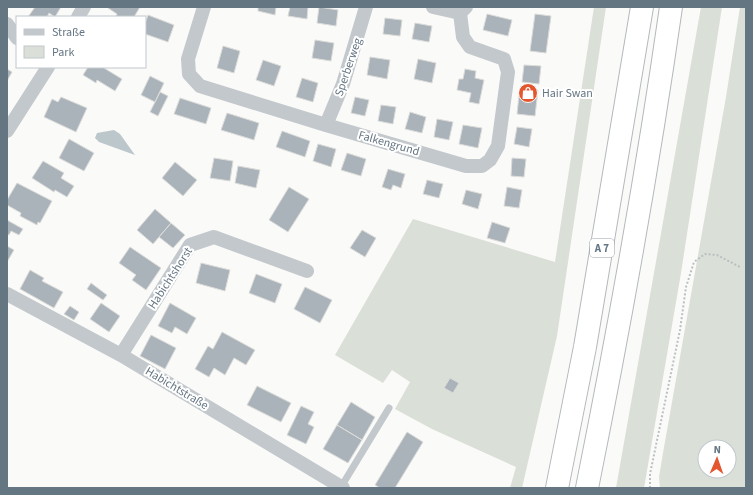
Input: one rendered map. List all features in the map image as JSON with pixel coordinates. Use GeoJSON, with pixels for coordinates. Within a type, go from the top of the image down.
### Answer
{"type":"FeatureCollection","features":[{"type":"Feature","properties":{"kind":"highway","name":"A 7"},"geometry":{"type":"LineString","coordinates":[[557,488],[585,347],[642,7]]}},
{"type":"Feature","properties":{"kind":"highway","name":"A 7"},"geometry":{"type":"LineString","coordinates":[[587,488],[613,357],[671,7]]}},
{"type":"Feature","properties":{"kind":"street"},"geometry":{"type":"LineString","coordinates":[[79,16],[84,7]]}},
{"type":"Feature","properties":{"kind":"street","name":"Falkengrund"},"geometry":{"type":"LineString","coordinates":[[204,7],[188,59],[189,74],[200,86],[466,166],[482,166],[490,160],[498,146],[508,72],[504,59],[470,47],[462,37],[463,10]]}},
{"type":"Feature","properties":{"kind":"street","name":"Sperberweg"},"geometry":{"type":"LineString","coordinates":[[326,125],[343,84],[366,7]]}},
{"type":"Feature","properties":{"kind":"street"},"geometry":{"type":"LineString","coordinates":[[433,7],[463,10]]}},
{"type":"Feature","properties":{"kind":"street"},"geometry":{"type":"LineString","coordinates":[[7,24],[16,37]]}},
{"type":"Feature","properties":{"kind":"street"},"geometry":{"type":"LineString","coordinates":[[7,131],[42,70]]}},
{"type":"Feature","properties":{"kind":"street","name":"Habichtshorst"},"geometry":{"type":"LineString","coordinates":[[121,355],[190,245],[214,237],[308,271]]}},
{"type":"Feature","properties":{"kind":"street","name":"Habichtstraße"},"geometry":{"type":"LineString","coordinates":[[7,294],[121,355],[342,487]]}},
{"type":"Feature","properties":{"kind":"lane"},"geometry":{"type":"LineString","coordinates":[[342,487],[389,408]]}},
{"type":"Feature","properties":{"kind":"path"},"geometry":{"type":"LineString","coordinates":[[650,488],[650,474],[680,330],[686,287],[694,262],[705,254],[711,254],[717,255],[740,267]]}},
{"type":"Feature","properties":{"kind":"green space"},"geometry":{"type":"Polygon","coordinates":[[[594,7],[606,7],[557,336],[522,488],[510,488],[516,467],[432,429],[395,409],[410,382],[392,370],[383,383],[335,355],[413,219],[555,262],[594,7]]]}},
{"type":"Feature","properties":{"kind":"green space"},"geometry":{"type":"Polygon","coordinates":[[[701,7],[722,7],[681,273],[644,488],[616,488],[701,7]]]}},
{"type":"Feature","properties":{"kind":"green space"},"geometry":{"type":"Polygon","coordinates":[[[740,7],[746,7],[746,488],[660,488],[659,477],[726,97],[740,7]]]}},
{"type":"Feature","properties":{"kind":"shaded area"},"geometry":{"type":"Polygon","coordinates":[[[114,130],[120,134],[135,155],[99,142],[95,138],[97,133],[114,130]]]}},
{"type":"Feature","properties":{"kind":"building"},"geometry":{"type":"Polygon","coordinates":[[[35,7],[61,7],[56,16],[49,13],[48,16],[29,16],[35,7]]]}},
{"type":"Feature","properties":{"kind":"building"},"geometry":{"type":"Polygon","coordinates":[[[140,7],[135,16],[116,16],[117,14],[108,8],[140,7]]]}},
{"type":"Feature","properties":{"kind":"building"},"geometry":{"type":"Polygon","coordinates":[[[258,7],[276,7],[275,15],[258,11],[258,7]]]}},
{"type":"Feature","properties":{"kind":"building"},"geometry":{"type":"Polygon","coordinates":[[[290,7],[308,7],[307,19],[288,16],[290,7]]]}},
{"type":"Feature","properties":{"kind":"building"},"geometry":{"type":"Polygon","coordinates":[[[319,7],[338,10],[336,26],[317,23],[319,7]]]}},
{"type":"Feature","properties":{"kind":"building"},"geometry":{"type":"Polygon","coordinates":[[[487,14],[512,20],[508,36],[483,30],[487,14]]]}},
{"type":"Feature","properties":{"kind":"building"},"geometry":{"type":"Polygon","coordinates":[[[535,14],[551,16],[546,53],[530,51],[535,14]]]}},
{"type":"Feature","properties":{"kind":"building"},"geometry":{"type":"Polygon","coordinates":[[[148,15],[174,25],[168,42],[146,34],[146,21],[148,15]]]}},
{"type":"Feature","properties":{"kind":"building"},"geometry":{"type":"Polygon","coordinates":[[[385,18],[402,20],[400,36],[383,34],[385,18]]]}},
{"type":"Feature","properties":{"kind":"building"},"geometry":{"type":"Polygon","coordinates":[[[415,23],[432,26],[429,42],[412,39],[415,23]]]}},
{"type":"Feature","properties":{"kind":"building"},"geometry":{"type":"Polygon","coordinates":[[[315,40],[334,43],[331,61],[312,58],[315,40]]]}},
{"type":"Feature","properties":{"kind":"building"},"geometry":{"type":"Polygon","coordinates":[[[223,46],[240,51],[234,73],[217,68],[223,46]]]}},
{"type":"Feature","properties":{"kind":"building"},"geometry":{"type":"Polygon","coordinates":[[[370,57],[390,60],[387,79],[367,75],[370,57]]]}},
{"type":"Feature","properties":{"kind":"building"},"geometry":{"type":"Polygon","coordinates":[[[418,59],[436,63],[432,83],[414,79],[418,59]]]}},
{"type":"Feature","properties":{"kind":"building"},"geometry":{"type":"Polygon","coordinates":[[[263,60],[281,66],[274,86],[256,80],[263,60]]]}},
{"type":"Feature","properties":{"kind":"building"},"geometry":{"type":"Polygon","coordinates":[[[524,65],[541,66],[539,84],[522,82],[524,65]]]}},
{"type":"Feature","properties":{"kind":"building"},"geometry":{"type":"Polygon","coordinates":[[[87,68],[104,68],[122,79],[115,91],[97,80],[96,83],[83,75],[87,68]]]}},
{"type":"Feature","properties":{"kind":"building"},"geometry":{"type":"Polygon","coordinates":[[[7,69],[12,72],[7,81],[7,69]]]}},
{"type":"Feature","properties":{"kind":"building"},"geometry":{"type":"Polygon","coordinates":[[[465,69],[476,71],[475,78],[484,80],[479,104],[469,102],[471,93],[457,90],[459,79],[463,79],[465,69]]]}},
{"type":"Feature","properties":{"kind":"building"},"geometry":{"type":"Polygon","coordinates":[[[150,76],[164,83],[155,102],[141,95],[150,76]]]}},
{"type":"Feature","properties":{"kind":"building"},"geometry":{"type":"Polygon","coordinates":[[[302,78],[318,83],[313,102],[296,97],[302,78]]]}},
{"type":"Feature","properties":{"kind":"building"},"geometry":{"type":"Polygon","coordinates":[[[526,88],[538,90],[535,116],[517,114],[519,95],[525,96],[526,88]]]}},
{"type":"Feature","properties":{"kind":"building"},"geometry":{"type":"Polygon","coordinates":[[[160,92],[168,96],[158,116],[150,112],[160,92]]]}},
{"type":"Feature","properties":{"kind":"building"},"geometry":{"type":"Polygon","coordinates":[[[61,97],[87,108],[76,132],[44,117],[52,99],[58,102],[61,97]]]}},
{"type":"Feature","properties":{"kind":"building"},"geometry":{"type":"Polygon","coordinates":[[[355,97],[369,100],[365,116],[351,113],[355,97]]]}},
{"type":"Feature","properties":{"kind":"building"},"geometry":{"type":"Polygon","coordinates":[[[180,98],[211,108],[206,124],[174,114],[180,98]]]}},
{"type":"Feature","properties":{"kind":"building"},"geometry":{"type":"Polygon","coordinates":[[[381,105],[396,107],[393,124],[378,121],[381,105]]]}},
{"type":"Feature","properties":{"kind":"building"},"geometry":{"type":"Polygon","coordinates":[[[410,112],[426,117],[422,133],[405,129],[410,112]]]}},
{"type":"Feature","properties":{"kind":"building"},"geometry":{"type":"Polygon","coordinates":[[[227,113],[259,123],[254,140],[221,130],[227,113]]]}},
{"type":"Feature","properties":{"kind":"building"},"geometry":{"type":"Polygon","coordinates":[[[437,119],[453,122],[449,140],[434,137],[437,119]]]}},
{"type":"Feature","properties":{"kind":"building"},"geometry":{"type":"Polygon","coordinates":[[[463,125],[482,128],[478,148],[459,144],[463,125]]]}},
{"type":"Feature","properties":{"kind":"building"},"geometry":{"type":"Polygon","coordinates":[[[517,127],[532,129],[529,147],[514,144],[517,127]]]}},
{"type":"Feature","properties":{"kind":"building"},"geometry":{"type":"Polygon","coordinates":[[[282,131],[310,141],[305,157],[276,147],[282,131]]]}},
{"type":"Feature","properties":{"kind":"building"},"geometry":{"type":"Polygon","coordinates":[[[69,139],[94,153],[84,171],[59,158],[69,139]]]}},
{"type":"Feature","properties":{"kind":"building"},"geometry":{"type":"Polygon","coordinates":[[[318,144],[336,149],[331,167],[313,161],[318,144]]]}},
{"type":"Feature","properties":{"kind":"building"},"geometry":{"type":"Polygon","coordinates":[[[347,153],[366,159],[361,176],[341,170],[347,153]]]}},
{"type":"Feature","properties":{"kind":"building"},"geometry":{"type":"Polygon","coordinates":[[[214,158],[233,161],[230,181],[210,178],[214,158]]]}},
{"type":"Feature","properties":{"kind":"building"},"geometry":{"type":"Polygon","coordinates":[[[512,158],[526,159],[524,177],[511,176],[512,158]]]}},
{"type":"Feature","properties":{"kind":"building"},"geometry":{"type":"Polygon","coordinates":[[[43,161],[64,173],[61,178],[74,186],[67,197],[55,190],[54,192],[32,178],[43,161]]]}},
{"type":"Feature","properties":{"kind":"building"},"geometry":{"type":"Polygon","coordinates":[[[175,162],[197,180],[183,196],[162,178],[175,162]]]}},
{"type":"Feature","properties":{"kind":"building"},"geometry":{"type":"Polygon","coordinates":[[[238,166],[260,170],[256,188],[235,183],[238,166]]]}},
{"type":"Feature","properties":{"kind":"building"},"geometry":{"type":"Polygon","coordinates":[[[388,169],[405,174],[401,188],[393,185],[391,190],[382,187],[388,169]]]}},
{"type":"Feature","properties":{"kind":"building"},"geometry":{"type":"Polygon","coordinates":[[[427,180],[443,184],[439,198],[423,194],[427,180]]]}},
{"type":"Feature","properties":{"kind":"building"},"geometry":{"type":"Polygon","coordinates":[[[17,183],[52,201],[40,223],[38,222],[37,225],[20,216],[21,213],[7,205],[7,200],[17,183]]]}},
{"type":"Feature","properties":{"kind":"building"},"geometry":{"type":"Polygon","coordinates":[[[289,187],[309,199],[288,232],[269,220],[289,187]]]}},
{"type":"Feature","properties":{"kind":"building"},"geometry":{"type":"Polygon","coordinates":[[[507,187],[522,190],[519,208],[504,206],[507,187]]]}},
{"type":"Feature","properties":{"kind":"building"},"geometry":{"type":"Polygon","coordinates":[[[466,190],[482,194],[478,209],[462,204],[466,190]]]}},
{"type":"Feature","properties":{"kind":"building"},"geometry":{"type":"Polygon","coordinates":[[[155,209],[171,223],[153,244],[137,230],[155,209]]]}},
{"type":"Feature","properties":{"kind":"building"},"geometry":{"type":"Polygon","coordinates":[[[7,220],[23,229],[19,235],[11,231],[9,235],[7,234],[7,220]]]}},
{"type":"Feature","properties":{"kind":"building"},"geometry":{"type":"Polygon","coordinates":[[[492,222],[510,228],[505,243],[487,238],[492,222]]]}},
{"type":"Feature","properties":{"kind":"building"},"geometry":{"type":"Polygon","coordinates":[[[171,223],[185,235],[173,248],[159,237],[171,223]]]}},
{"type":"Feature","properties":{"kind":"building"},"geometry":{"type":"Polygon","coordinates":[[[362,230],[376,238],[365,257],[350,248],[362,230]]]}},
{"type":"Feature","properties":{"kind":"building"},"geometry":{"type":"Polygon","coordinates":[[[7,246],[14,250],[7,262],[7,246]]]}},
{"type":"Feature","properties":{"kind":"building"},"geometry":{"type":"Polygon","coordinates":[[[130,247],[161,268],[146,290],[132,280],[136,275],[119,263],[130,247]]]}},
{"type":"Feature","properties":{"kind":"building"},"geometry":{"type":"Polygon","coordinates":[[[201,263],[230,270],[225,291],[196,283],[201,263]]]}},
{"type":"Feature","properties":{"kind":"building"},"geometry":{"type":"Polygon","coordinates":[[[30,270],[44,278],[42,281],[63,292],[54,308],[20,289],[30,270]]]}},
{"type":"Feature","properties":{"kind":"building"},"geometry":{"type":"Polygon","coordinates":[[[256,274],[282,284],[275,303],[249,293],[256,274]]]}},
{"type":"Feature","properties":{"kind":"building"},"geometry":{"type":"Polygon","coordinates":[[[91,283],[107,295],[103,300],[87,289],[91,283]]]}},
{"type":"Feature","properties":{"kind":"building"},"geometry":{"type":"Polygon","coordinates":[[[305,287],[332,300],[320,323],[294,309],[305,287]]]}},
{"type":"Feature","properties":{"kind":"building"},"geometry":{"type":"Polygon","coordinates":[[[101,303],[120,316],[109,332],[90,319],[101,303]]]}},
{"type":"Feature","properties":{"kind":"building"},"geometry":{"type":"Polygon","coordinates":[[[170,303],[196,318],[187,334],[175,327],[172,333],[158,326],[170,303]]]}},
{"type":"Feature","properties":{"kind":"building"},"geometry":{"type":"Polygon","coordinates":[[[70,306],[79,312],[74,320],[64,314],[70,306]]]}},
{"type":"Feature","properties":{"kind":"building"},"geometry":{"type":"Polygon","coordinates":[[[222,332],[255,350],[246,365],[234,358],[225,375],[214,368],[209,377],[195,369],[208,346],[213,349],[222,332]]]}},
{"type":"Feature","properties":{"kind":"building"},"geometry":{"type":"Polygon","coordinates":[[[151,335],[176,348],[165,369],[140,356],[151,335]]]}},
{"type":"Feature","properties":{"kind":"building"},"geometry":{"type":"Polygon","coordinates":[[[450,378],[459,383],[453,393],[444,388],[450,378]]]}},
{"type":"Feature","properties":{"kind":"building"},"geometry":{"type":"Polygon","coordinates":[[[257,386],[291,403],[281,422],[247,405],[257,386]]]}},
{"type":"Feature","properties":{"kind":"building"},"geometry":{"type":"Polygon","coordinates":[[[351,402],[375,417],[362,440],[337,425],[351,402]]]}},
{"type":"Feature","properties":{"kind":"building"},"geometry":{"type":"Polygon","coordinates":[[[301,406],[314,412],[308,424],[314,427],[306,444],[287,435],[301,406]]]}},
{"type":"Feature","properties":{"kind":"building"},"geometry":{"type":"Polygon","coordinates":[[[337,425],[362,440],[348,463],[323,449],[337,425]]]}},
{"type":"Feature","properties":{"kind":"building"},"geometry":{"type":"Polygon","coordinates":[[[407,432],[423,442],[395,488],[380,488],[375,485],[407,432]]]}},
{"type":"Feature","properties":{"kind":"place","name":"Hair Swan"},"geometry":{"type":"Point","coordinates":[528,93]}}]}
